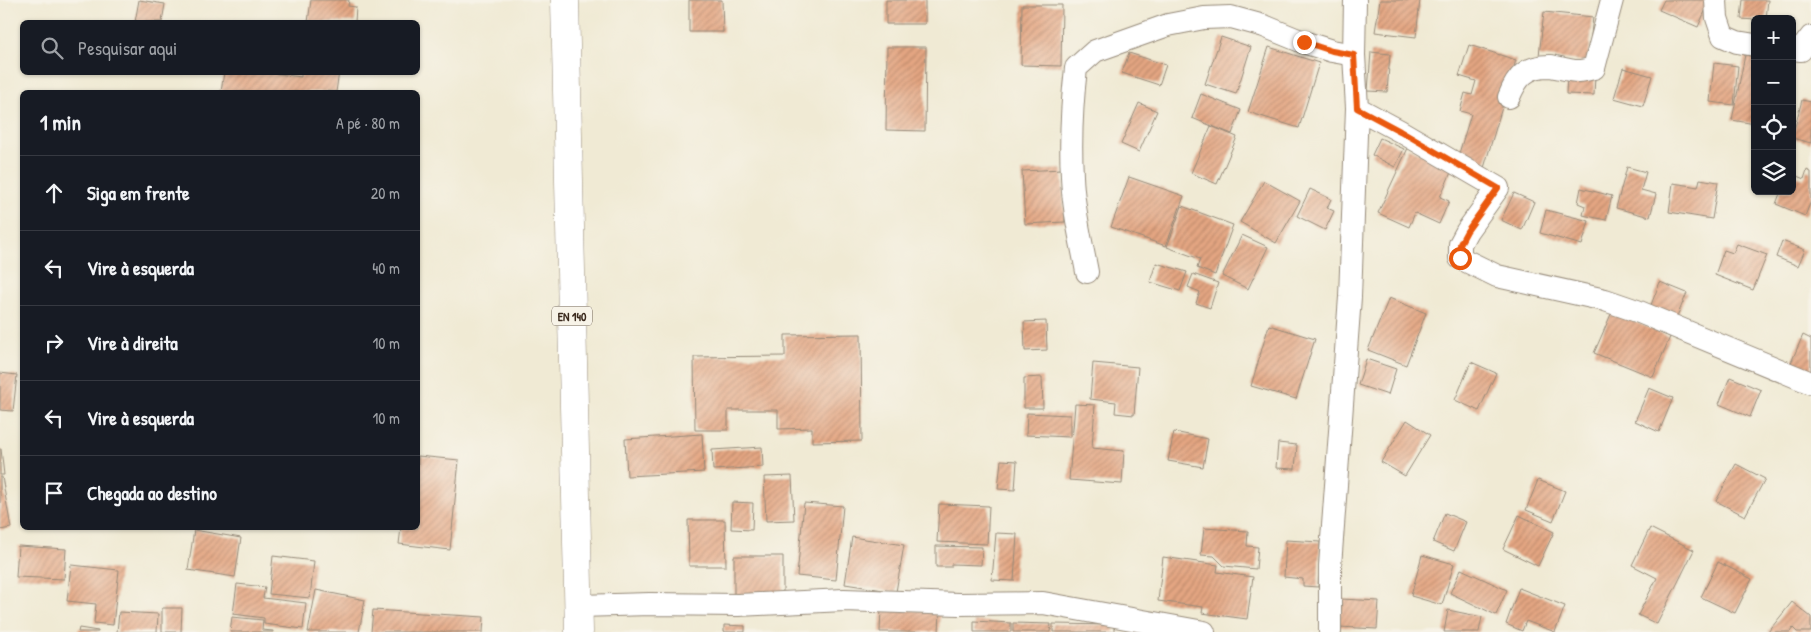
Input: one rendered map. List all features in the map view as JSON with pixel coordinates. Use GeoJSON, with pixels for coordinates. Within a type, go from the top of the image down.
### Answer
{"type":"FeatureCollection","features":[{"type":"Feature","properties":{"kind":"main road","name":"EN 140"},"geometry":{"type":"LineString","coordinates":[[565,0],[579,619]]}},
{"type":"Feature","properties":{"kind":"street"},"geometry":{"type":"LineString","coordinates":[[1330,632],[1330,566],[1350,297],[1357,108],[1354,55],[1355,0]]}},
{"type":"Feature","properties":{"kind":"street"},"geometry":{"type":"LineString","coordinates":[[1509,97],[1515,83],[1524,72],[1550,66],[1578,71],[1594,68],[1612,0]]}},
{"type":"Feature","properties":{"kind":"street"},"geometry":{"type":"LineString","coordinates":[[1716,0],[1717,18],[1723,36],[1736,42],[1751,44]]}},
{"type":"Feature","properties":{"kind":"street"},"geometry":{"type":"LineString","coordinates":[[1087,272],[1076,215],[1072,177],[1073,94],[1076,68],[1095,50],[1168,25],[1204,18],[1231,17],[1264,26],[1322,48],[1354,55]]}},
{"type":"Feature","properties":{"kind":"street"},"geometry":{"type":"LineString","coordinates":[[1796,49],[1801,50],[1811,37]]}},
{"type":"Feature","properties":{"kind":"street"},"geometry":{"type":"LineString","coordinates":[[1357,108],[1498,188],[1467,231],[1460,244],[1460,258],[1497,276],[1605,300],[1637,311],[1811,383]]}},
{"type":"Feature","properties":{"kind":"street"},"geometry":{"type":"LineString","coordinates":[[579,619],[738,605],[844,600],[958,604],[1043,603],[1204,632]]}},
{"type":"Feature","properties":{"kind":"building"},"geometry":{"type":"Polygon","coordinates":[[[139,0],[165,4],[162,20],[135,20],[139,0]]]}},
{"type":"Feature","properties":{"kind":"building"},"geometry":{"type":"Polygon","coordinates":[[[311,0],[349,0],[348,6],[356,7],[355,20],[308,20],[311,0]]]}},
{"type":"Feature","properties":{"kind":"building"},"geometry":{"type":"Polygon","coordinates":[[[689,0],[722,0],[723,32],[689,32],[689,0]]]}},
{"type":"Feature","properties":{"kind":"building"},"geometry":{"type":"Polygon","coordinates":[[[886,0],[925,0],[925,24],[886,24],[886,0]]]}},
{"type":"Feature","properties":{"kind":"building"},"geometry":{"type":"Polygon","coordinates":[[[1380,0],[1420,0],[1416,37],[1375,32],[1380,0]]]}},
{"type":"Feature","properties":{"kind":"building"},"geometry":{"type":"Polygon","coordinates":[[[1664,0],[1710,0],[1698,27],[1659,10],[1664,0]]]}},
{"type":"Feature","properties":{"kind":"building"},"geometry":{"type":"Polygon","coordinates":[[[1743,0],[1768,0],[1766,15],[1751,15],[1751,20],[1741,19],[1743,0]]]}},
{"type":"Feature","properties":{"kind":"building"},"geometry":{"type":"Polygon","coordinates":[[[1022,5],[1062,5],[1061,66],[1021,65],[1022,5]]]}},
{"type":"Feature","properties":{"kind":"building"},"geometry":{"type":"Polygon","coordinates":[[[1544,12],[1593,17],[1588,62],[1539,56],[1544,12]]]}},
{"type":"Feature","properties":{"kind":"building"},"geometry":{"type":"Polygon","coordinates":[[[1221,37],[1251,47],[1236,94],[1205,84],[1221,37]]]}},
{"type":"Feature","properties":{"kind":"building"},"geometry":{"type":"Polygon","coordinates":[[[1469,45],[1516,60],[1484,168],[1457,160],[1471,114],[1460,111],[1465,93],[1472,95],[1476,81],[1459,76],[1469,45]]]}},
{"type":"Feature","properties":{"kind":"building"},"geometry":{"type":"Polygon","coordinates":[[[887,47],[926,47],[925,131],[886,130],[887,47]]]}},
{"type":"Feature","properties":{"kind":"building"},"geometry":{"type":"Polygon","coordinates":[[[1269,47],[1319,63],[1299,128],[1248,112],[1269,47]]]}},
{"type":"Feature","properties":{"kind":"building"},"geometry":{"type":"Polygon","coordinates":[[[1371,52],[1390,54],[1387,92],[1368,91],[1371,52]]]}},
{"type":"Feature","properties":{"kind":"building"},"geometry":{"type":"Polygon","coordinates":[[[1129,53],[1166,65],[1159,85],[1122,73],[1129,53]]]}},
{"type":"Feature","properties":{"kind":"building"},"geometry":{"type":"Polygon","coordinates":[[[1745,55],[1751,56],[1751,123],[1732,120],[1745,55]]]}},
{"type":"Feature","properties":{"kind":"building"},"geometry":{"type":"Polygon","coordinates":[[[1714,63],[1738,66],[1734,105],[1710,102],[1714,63]]]}},
{"type":"Feature","properties":{"kind":"building"},"geometry":{"type":"Polygon","coordinates":[[[1623,68],[1652,76],[1643,106],[1614,98],[1623,68]]]}},
{"type":"Feature","properties":{"kind":"building"},"geometry":{"type":"Polygon","coordinates":[[[224,75],[287,75],[301,77],[301,75],[339,75],[336,90],[221,90],[224,75]]]}},
{"type":"Feature","properties":{"kind":"building"},"geometry":{"type":"Polygon","coordinates":[[[1567,75],[1595,76],[1594,95],[1566,94],[1567,75]]]}},
{"type":"Feature","properties":{"kind":"building"},"geometry":{"type":"Polygon","coordinates":[[[1201,94],[1241,110],[1232,134],[1192,118],[1201,94]]]}},
{"type":"Feature","properties":{"kind":"building"},"geometry":{"type":"Polygon","coordinates":[[[1802,100],[1811,102],[1811,143],[1796,139],[1796,123],[1802,100]]]}},
{"type":"Feature","properties":{"kind":"building"},"geometry":{"type":"Polygon","coordinates":[[[1139,103],[1157,111],[1139,152],[1121,144],[1139,103]]]}},
{"type":"Feature","properties":{"kind":"building"},"geometry":{"type":"Polygon","coordinates":[[[1211,126],[1237,137],[1217,184],[1191,173],[1211,126]]]}},
{"type":"Feature","properties":{"kind":"building"},"geometry":{"type":"Polygon","coordinates":[[[1380,138],[1404,149],[1395,167],[1372,155],[1380,138]]]}},
{"type":"Feature","properties":{"kind":"building"},"geometry":{"type":"Polygon","coordinates":[[[1408,148],[1453,168],[1440,197],[1449,201],[1439,224],[1415,213],[1409,227],[1378,213],[1408,148]]]}},
{"type":"Feature","properties":{"kind":"building"},"geometry":{"type":"Polygon","coordinates":[[[1627,167],[1646,172],[1641,190],[1656,194],[1650,217],[1616,208],[1627,167]]]}},
{"type":"Feature","properties":{"kind":"building"},"geometry":{"type":"Polygon","coordinates":[[[1062,169],[1065,222],[1025,224],[1022,171],[1062,169]]]}},
{"type":"Feature","properties":{"kind":"building"},"geometry":{"type":"Polygon","coordinates":[[[1807,170],[1811,172],[1811,201],[1805,216],[1776,204],[1779,195],[1796,195],[1796,176],[1804,179],[1807,170]]]}},
{"type":"Feature","properties":{"kind":"building"},"geometry":{"type":"Polygon","coordinates":[[[1129,177],[1184,196],[1166,246],[1111,227],[1129,177]]]}},
{"type":"Feature","properties":{"kind":"building"},"geometry":{"type":"Polygon","coordinates":[[[1700,179],[1718,182],[1712,219],[1669,212],[1673,183],[1698,187],[1700,179]]]}},
{"type":"Feature","properties":{"kind":"building"},"geometry":{"type":"Polygon","coordinates":[[[1264,181],[1300,201],[1276,243],[1240,222],[1264,181]]]}},
{"type":"Feature","properties":{"kind":"building"},"geometry":{"type":"Polygon","coordinates":[[[1581,188],[1612,196],[1606,220],[1583,215],[1585,206],[1578,203],[1581,188]]]}},
{"type":"Feature","properties":{"kind":"building"},"geometry":{"type":"Polygon","coordinates":[[[1310,189],[1331,199],[1327,208],[1334,211],[1325,230],[1297,216],[1310,189]]]}},
{"type":"Feature","properties":{"kind":"building"},"geometry":{"type":"Polygon","coordinates":[[[1514,193],[1534,202],[1522,230],[1501,220],[1514,193]]]}},
{"type":"Feature","properties":{"kind":"building"},"geometry":{"type":"Polygon","coordinates":[[[1182,206],[1233,225],[1215,275],[1197,268],[1200,259],[1167,247],[1182,206]]]}},
{"type":"Feature","properties":{"kind":"building"},"geometry":{"type":"Polygon","coordinates":[[[1546,210],[1589,221],[1582,245],[1540,233],[1546,210]]]}},
{"type":"Feature","properties":{"kind":"building"},"geometry":{"type":"Polygon","coordinates":[[[1242,235],[1268,247],[1248,289],[1222,276],[1242,235]]]}},
{"type":"Feature","properties":{"kind":"building"},"geometry":{"type":"Polygon","coordinates":[[[1782,241],[1805,250],[1798,266],[1776,257],[1782,241]]]}},
{"type":"Feature","properties":{"kind":"building"},"geometry":{"type":"Polygon","coordinates":[[[1737,244],[1767,255],[1753,290],[1715,275],[1724,250],[1733,253],[1737,244]]]}},
{"type":"Feature","properties":{"kind":"building"},"geometry":{"type":"Polygon","coordinates":[[[1156,263],[1187,272],[1180,291],[1150,282],[1156,263]]]}},
{"type":"Feature","properties":{"kind":"building"},"geometry":{"type":"Polygon","coordinates":[[[1193,274],[1218,283],[1210,308],[1196,303],[1200,292],[1188,287],[1193,274]]]}},
{"type":"Feature","properties":{"kind":"building"},"geometry":{"type":"Polygon","coordinates":[[[1660,282],[1687,293],[1675,321],[1649,310],[1660,282]]]}},
{"type":"Feature","properties":{"kind":"building"},"geometry":{"type":"Polygon","coordinates":[[[1389,298],[1426,313],[1406,365],[1368,350],[1389,298]]]}},
{"type":"Feature","properties":{"kind":"building"},"geometry":{"type":"Polygon","coordinates":[[[1612,312],[1670,337],[1653,377],[1594,353],[1612,312]]]}},
{"type":"Feature","properties":{"kind":"building"},"geometry":{"type":"Polygon","coordinates":[[[1046,321],[1047,350],[1025,351],[1024,322],[1046,321]]]}},
{"type":"Feature","properties":{"kind":"building"},"geometry":{"type":"Polygon","coordinates":[[[1269,325],[1315,339],[1296,399],[1251,386],[1269,325]]]}},
{"type":"Feature","properties":{"kind":"building"},"geometry":{"type":"Polygon","coordinates":[[[861,334],[862,441],[812,442],[812,428],[778,429],[778,410],[728,410],[728,430],[695,430],[694,357],[785,356],[785,335],[861,334]]]}},
{"type":"Feature","properties":{"kind":"building"},"geometry":{"type":"Polygon","coordinates":[[[1803,335],[1811,339],[1811,374],[1790,365],[1803,335]]]}},
{"type":"Feature","properties":{"kind":"building"},"geometry":{"type":"Polygon","coordinates":[[[1366,359],[1396,369],[1388,395],[1358,385],[1366,359]]]}},
{"type":"Feature","properties":{"kind":"building"},"geometry":{"type":"Polygon","coordinates":[[[1471,362],[1496,373],[1479,411],[1455,400],[1471,362]]]}},
{"type":"Feature","properties":{"kind":"building"},"geometry":{"type":"Polygon","coordinates":[[[1093,363],[1138,367],[1134,415],[1115,413],[1116,402],[1090,399],[1093,363]]]}},
{"type":"Feature","properties":{"kind":"building"},"geometry":{"type":"Polygon","coordinates":[[[0,373],[17,375],[13,411],[0,410],[0,373]]]}},
{"type":"Feature","properties":{"kind":"building"},"geometry":{"type":"Polygon","coordinates":[[[1042,377],[1043,408],[1024,408],[1024,378],[1042,377]]]}},
{"type":"Feature","properties":{"kind":"building"},"geometry":{"type":"Polygon","coordinates":[[[1730,377],[1761,390],[1750,417],[1719,404],[1730,377]]]}},
{"type":"Feature","properties":{"kind":"building"},"geometry":{"type":"Polygon","coordinates":[[[1649,388],[1673,398],[1659,432],[1635,421],[1649,388]]]}},
{"type":"Feature","properties":{"kind":"building"},"geometry":{"type":"Polygon","coordinates":[[[1075,404],[1095,405],[1092,448],[1124,451],[1122,484],[1069,480],[1075,404]]]}},
{"type":"Feature","properties":{"kind":"building"},"geometry":{"type":"Polygon","coordinates":[[[1027,413],[1070,415],[1070,437],[1026,435],[1027,413]]]}},
{"type":"Feature","properties":{"kind":"building"},"geometry":{"type":"Polygon","coordinates":[[[1407,420],[1430,435],[1405,476],[1381,462],[1407,420]]]}},
{"type":"Feature","properties":{"kind":"building"},"geometry":{"type":"Polygon","coordinates":[[[1174,432],[1208,439],[1203,467],[1168,461],[1174,432]]]}},
{"type":"Feature","properties":{"kind":"building"},"geometry":{"type":"Polygon","coordinates":[[[702,434],[704,472],[627,476],[625,439],[702,434]]]}},
{"type":"Feature","properties":{"kind":"building"},"geometry":{"type":"Polygon","coordinates":[[[1278,443],[1297,445],[1295,469],[1276,468],[1278,443]]]}},
{"type":"Feature","properties":{"kind":"building"},"geometry":{"type":"Polygon","coordinates":[[[762,447],[763,467],[713,470],[712,450],[762,447]]]}},
{"type":"Feature","properties":{"kind":"building"},"geometry":{"type":"Polygon","coordinates":[[[1,449],[4,475],[0,475],[1,449]]]}},
{"type":"Feature","properties":{"kind":"building"},"geometry":{"type":"Polygon","coordinates":[[[420,456],[459,460],[450,550],[399,544],[401,530],[420,530],[420,456]]]}},
{"type":"Feature","properties":{"kind":"building"},"geometry":{"type":"Polygon","coordinates":[[[1001,460],[1017,461],[1015,490],[998,489],[1001,460]]]}},
{"type":"Feature","properties":{"kind":"building"},"geometry":{"type":"Polygon","coordinates":[[[1736,464],[1765,479],[1745,516],[1716,501],[1736,464]]]}},
{"type":"Feature","properties":{"kind":"building"},"geometry":{"type":"Polygon","coordinates":[[[792,476],[794,520],[766,521],[764,477],[792,476]]]}},
{"type":"Feature","properties":{"kind":"building"},"geometry":{"type":"Polygon","coordinates":[[[0,477],[2,477],[11,528],[0,530],[0,477]]]}},
{"type":"Feature","properties":{"kind":"building"},"geometry":{"type":"Polygon","coordinates":[[[1538,480],[1565,491],[1553,521],[1526,510],[1538,480]]]}},
{"type":"Feature","properties":{"kind":"building"},"geometry":{"type":"Polygon","coordinates":[[[732,502],[753,503],[752,530],[731,529],[732,502]]]}},
{"type":"Feature","properties":{"kind":"building"},"geometry":{"type":"Polygon","coordinates":[[[804,503],[843,506],[836,580],[797,576],[804,503]]]}},
{"type":"Feature","properties":{"kind":"building"},"geometry":{"type":"Polygon","coordinates":[[[939,504],[989,506],[987,544],[937,542],[939,504]]]}},
{"type":"Feature","properties":{"kind":"building"},"geometry":{"type":"Polygon","coordinates":[[[1445,513],[1466,522],[1454,551],[1433,542],[1445,513]]]}},
{"type":"Feature","properties":{"kind":"building"},"geometry":{"type":"Polygon","coordinates":[[[1519,515],[1554,532],[1538,566],[1503,549],[1519,515]]]}},
{"type":"Feature","properties":{"kind":"building"},"geometry":{"type":"Polygon","coordinates":[[[688,520],[725,520],[726,566],[689,566],[688,520]]]}},
{"type":"Feature","properties":{"kind":"building"},"geometry":{"type":"Polygon","coordinates":[[[1204,528],[1248,531],[1247,546],[1258,547],[1256,569],[1224,566],[1214,556],[1201,555],[1204,528]]]}},
{"type":"Feature","properties":{"kind":"building"},"geometry":{"type":"Polygon","coordinates":[[[1650,528],[1694,550],[1657,624],[1638,615],[1657,578],[1632,565],[1650,528]]]}},
{"type":"Feature","properties":{"kind":"building"},"geometry":{"type":"Polygon","coordinates":[[[194,530],[241,538],[235,577],[188,570],[194,530]]]}},
{"type":"Feature","properties":{"kind":"building"},"geometry":{"type":"Polygon","coordinates":[[[996,533],[1017,534],[1014,581],[992,580],[996,533]]]}},
{"type":"Feature","properties":{"kind":"building"},"geometry":{"type":"Polygon","coordinates":[[[852,537],[904,545],[896,592],[845,584],[852,537]]]}},
{"type":"Feature","properties":{"kind":"building"},"geometry":{"type":"Polygon","coordinates":[[[1286,540],[1320,542],[1318,587],[1303,586],[1303,579],[1284,577],[1286,540]]]}},
{"type":"Feature","properties":{"kind":"building"},"geometry":{"type":"Polygon","coordinates":[[[18,546],[66,549],[64,579],[16,577],[18,546]]]}},
{"type":"Feature","properties":{"kind":"building"},"geometry":{"type":"Polygon","coordinates":[[[936,546],[982,547],[981,565],[951,564],[951,567],[936,567],[936,546]]]}},
{"type":"Feature","properties":{"kind":"building"},"geometry":{"type":"Polygon","coordinates":[[[1422,555],[1454,564],[1442,605],[1411,596],[1422,555]]]}},
{"type":"Feature","properties":{"kind":"building"},"geometry":{"type":"Polygon","coordinates":[[[273,556],[314,561],[310,598],[269,594],[273,556]]]}},
{"type":"Feature","properties":{"kind":"building"},"geometry":{"type":"Polygon","coordinates":[[[734,556],[783,556],[783,598],[734,598],[734,556]]]}},
{"type":"Feature","properties":{"kind":"building"},"geometry":{"type":"Polygon","coordinates":[[[1163,557],[1218,565],[1217,572],[1253,577],[1247,619],[1202,613],[1203,607],[1158,601],[1163,557]]]}},
{"type":"Feature","properties":{"kind":"building"},"geometry":{"type":"Polygon","coordinates":[[[1718,562],[1752,579],[1735,613],[1701,597],[1718,562]]]}},
{"type":"Feature","properties":{"kind":"building"},"geometry":{"type":"Polygon","coordinates":[[[71,565],[119,570],[113,625],[94,623],[96,604],[67,601],[71,565]]]}},
{"type":"Feature","properties":{"kind":"building"},"geometry":{"type":"Polygon","coordinates":[[[1461,569],[1507,590],[1496,615],[1450,593],[1461,569]]]}},
{"type":"Feature","properties":{"kind":"building"},"geometry":{"type":"Polygon","coordinates":[[[237,584],[265,587],[263,598],[306,603],[303,629],[264,624],[264,618],[233,614],[237,584]]]}},
{"type":"Feature","properties":{"kind":"building"},"geometry":{"type":"Polygon","coordinates":[[[1519,588],[1565,606],[1555,632],[1526,621],[1522,631],[1506,624],[1519,588]]]}},
{"type":"Feature","properties":{"kind":"building"},"geometry":{"type":"Polygon","coordinates":[[[316,590],[365,600],[359,632],[308,632],[316,590]]]}},
{"type":"Feature","properties":{"kind":"building"},"geometry":{"type":"Polygon","coordinates":[[[1341,599],[1379,601],[1377,629],[1339,627],[1341,599]]]}},
{"type":"Feature","properties":{"kind":"building"},"geometry":{"type":"Polygon","coordinates":[[[1792,602],[1811,617],[1811,632],[1797,632],[1793,628],[1790,632],[1768,632],[1792,602]]]}},
{"type":"Feature","properties":{"kind":"building"},"geometry":{"type":"Polygon","coordinates":[[[162,608],[182,608],[181,632],[162,632],[162,608]]]}},
{"type":"Feature","properties":{"kind":"building"},"geometry":{"type":"Polygon","coordinates":[[[881,608],[940,612],[939,632],[880,632],[881,608]]]}},
{"type":"Feature","properties":{"kind":"building"},"geometry":{"type":"Polygon","coordinates":[[[373,610],[484,617],[483,632],[371,632],[373,610]]]}},
{"type":"Feature","properties":{"kind":"building"},"geometry":{"type":"Polygon","coordinates":[[[1448,610],[1482,617],[1479,632],[1444,632],[1448,610]]]}},
{"type":"Feature","properties":{"kind":"building"},"geometry":{"type":"Polygon","coordinates":[[[119,612],[158,614],[157,632],[117,632],[119,612]]]}},
{"type":"Feature","properties":{"kind":"building"},"geometry":{"type":"Polygon","coordinates":[[[232,617],[263,620],[262,630],[273,632],[230,632],[232,617]]]}},
{"type":"Feature","properties":{"kind":"building"},"geometry":{"type":"Polygon","coordinates":[[[974,621],[1011,623],[1011,632],[974,632],[974,621]]]}},
{"type":"Feature","properties":{"kind":"building"},"geometry":{"type":"Polygon","coordinates":[[[1013,623],[1051,624],[1050,632],[1013,632],[1013,623]]]}},
{"type":"Feature","properties":{"kind":"building"},"geometry":{"type":"Polygon","coordinates":[[[1053,624],[1114,625],[1114,632],[1053,632],[1053,624]]]}},
{"type":"Feature","properties":{"kind":"building"},"geometry":{"type":"Polygon","coordinates":[[[724,625],[745,626],[745,632],[724,632],[724,625]]]}},
{"type":"Feature","properties":{"kind":"building"},"geometry":{"type":"Polygon","coordinates":[[[79,628],[98,631],[98,632],[78,632],[79,628]]]}},
{"type":"Feature","properties":{"kind":"route"},"geometry":{"type":"LineString","coordinates":[[1304,42],[1332,51],[1354,55],[1357,108],[1498,188],[1467,231],[1460,244],[1460,258]]}}]}
